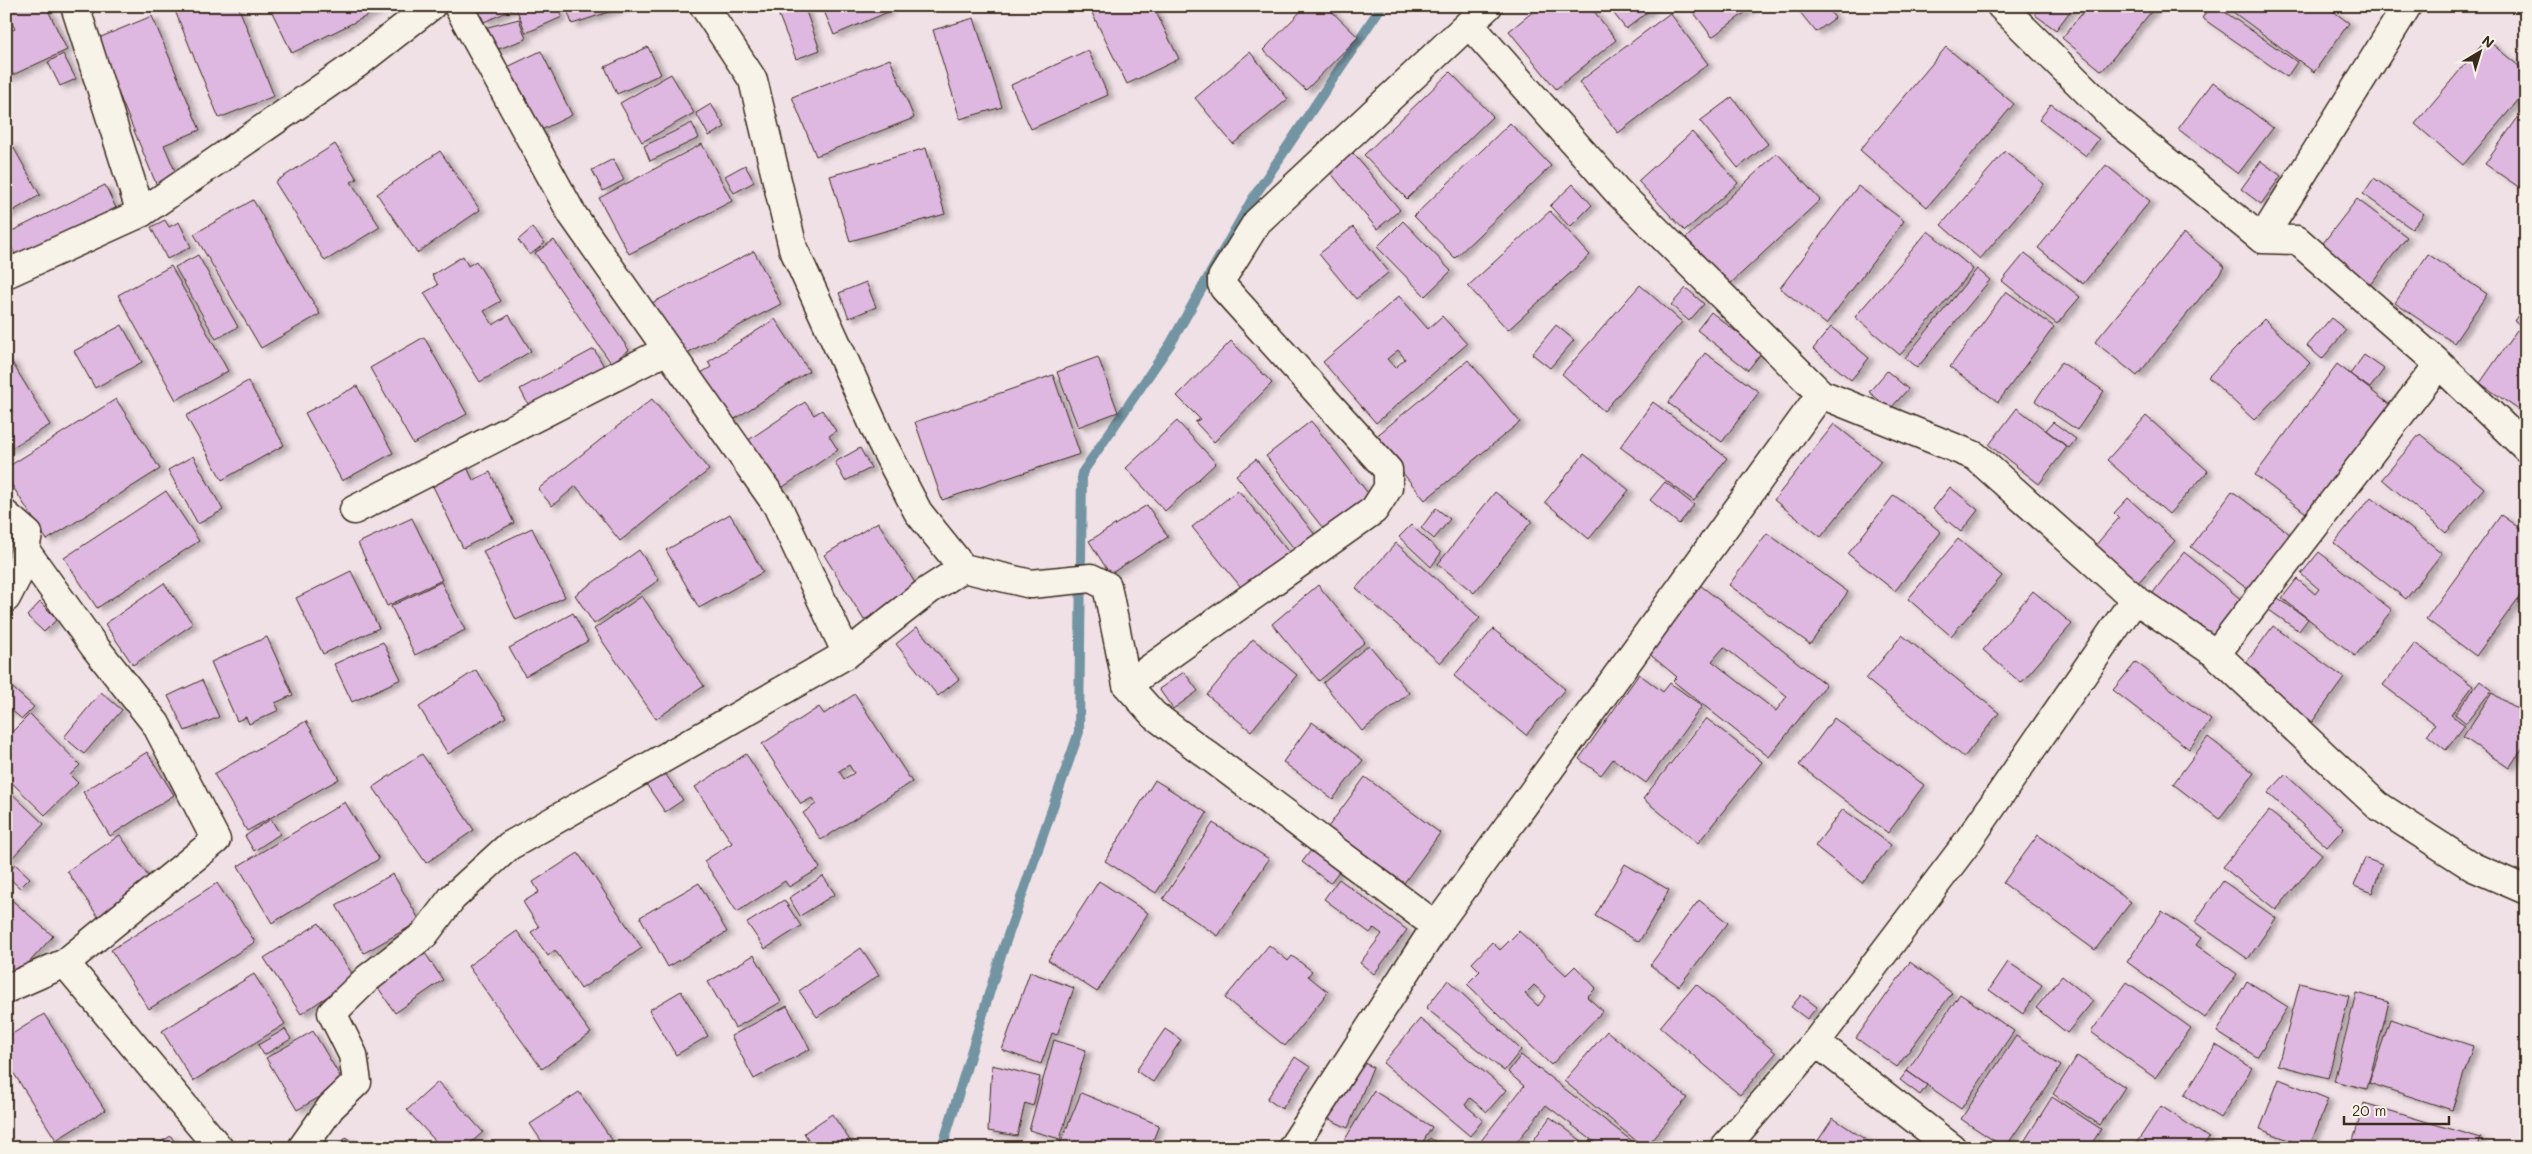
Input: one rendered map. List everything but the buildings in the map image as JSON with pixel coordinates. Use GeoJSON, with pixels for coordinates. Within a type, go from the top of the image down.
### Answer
{"type":"FeatureCollection","features":[{"type":"Feature","properties":{"kind":"street"},"geometry":{"type":"LineString","coordinates":[[75,6],[141,213]]}},
{"type":"Feature","properties":{"kind":"street"},"geometry":{"type":"LineString","coordinates":[[6,274],[141,213],[358,63],[431,6]]}},
{"type":"Feature","properties":{"kind":"street"},"geometry":{"type":"LineString","coordinates":[[458,6],[572,214],[777,505],[847,654]]}},
{"type":"Feature","properties":{"kind":"street"},"geometry":{"type":"LineString","coordinates":[[704,6],[753,80],[793,248],[844,362],[918,512],[963,568],[1031,584],[1091,578],[1107,586],[1127,685],[1154,715],[1436,926]]}},
{"type":"Feature","properties":{"kind":"street"},"geometry":{"type":"LineString","coordinates":[[2001,6],[2117,121],[2262,238],[2297,240],[2439,364],[2526,448]]}},
{"type":"Feature","properties":{"kind":"street"},"geometry":{"type":"LineString","coordinates":[[2262,238],[2407,6]]}},
{"type":"Feature","properties":{"kind":"street"},"geometry":{"type":"LineString","coordinates":[[1127,685],[1374,510],[1388,488],[1388,470],[1224,288],[1222,278],[1257,222],[1479,15],[1617,191],[1821,394],[1975,456],[2135,599],[2216,654],[2377,805],[2473,867],[2526,890]]}},
{"type":"Feature","properties":{"kind":"street"},"geometry":{"type":"LineString","coordinates":[[354,510],[667,350]]}},
{"type":"Feature","properties":{"kind":"street"},"geometry":{"type":"LineString","coordinates":[[2216,654],[2439,364]]}},
{"type":"Feature","properties":{"kind":"street"},"geometry":{"type":"LineString","coordinates":[[1292,1148],[1436,926],[1821,394]]}},
{"type":"Feature","properties":{"kind":"street"},"geometry":{"type":"LineString","coordinates":[[6,515],[28,534],[21,568],[6,598]]}},
{"type":"Feature","properties":{"kind":"street"},"geometry":{"type":"LineString","coordinates":[[6,989],[64,963],[216,840],[156,724],[94,646],[24,550]]}},
{"type":"Feature","properties":{"kind":"street"},"geometry":{"type":"LineString","coordinates":[[302,1148],[331,1107],[357,1082],[353,1055],[332,1013],[368,978],[424,935],[452,898],[509,846],[847,654],[929,590],[963,568]]}},
{"type":"Feature","properties":{"kind":"street"},"geometry":{"type":"LineString","coordinates":[[1724,1148],[1816,1042],[1964,848],[2135,599]]}},
{"type":"Feature","properties":{"kind":"street"},"geometry":{"type":"LineString","coordinates":[[64,963],[219,1148]]}},
{"type":"Feature","properties":{"kind":"street"},"geometry":{"type":"LineString","coordinates":[[1816,1042],[1952,1148]]}},
{"type":"Feature","properties":{"kind":"waterway"},"geometry":{"type":"LineString","coordinates":[[942,1148],[999,961],[1079,732],[1082,473],[1171,343],[1253,198],[1381,7]]}}]}
